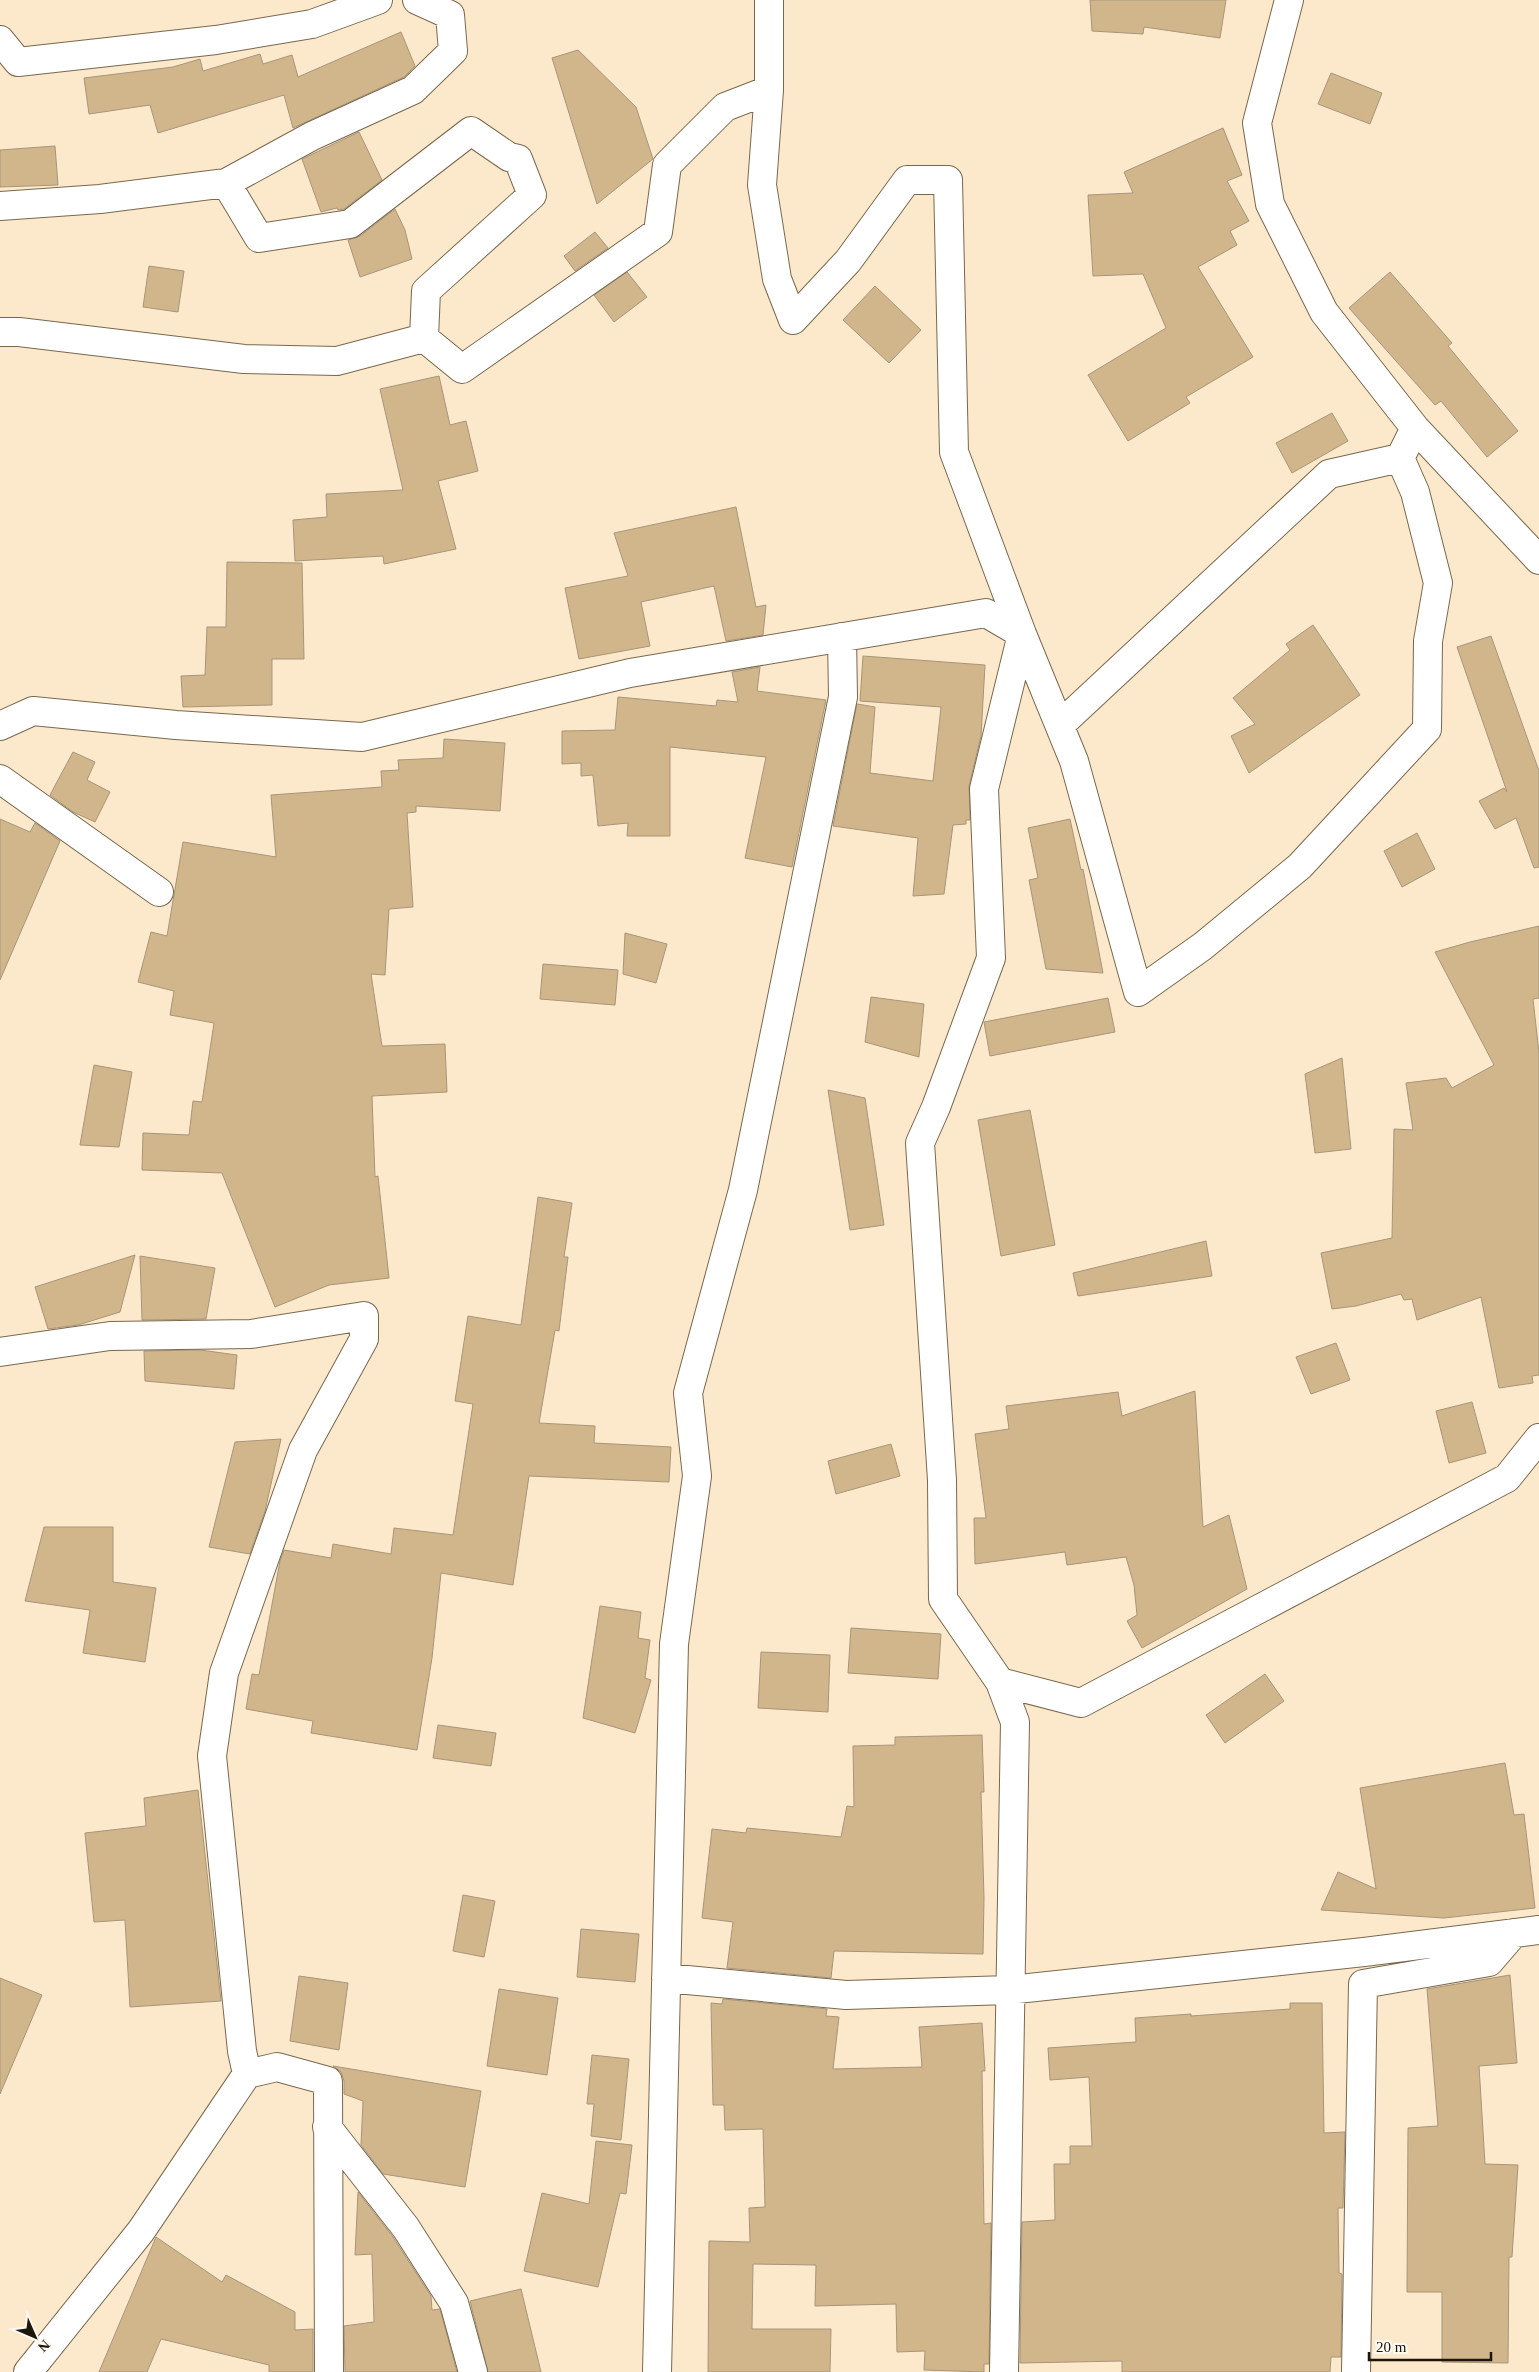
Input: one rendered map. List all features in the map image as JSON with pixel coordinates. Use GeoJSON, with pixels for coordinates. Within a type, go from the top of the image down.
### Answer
{"type":"FeatureCollection","features":[{"type":"Feature","properties":{"kind":"street"},"geometry":{"type":"LineString","coordinates":[[0,40],[18,62],[37,60],[216,40],[312,24],[378,0]]}},
{"type":"Feature","properties":{"kind":"street"},"geometry":{"type":"LineString","coordinates":[[0,206],[100,199],[226,183],[312,136],[414,90],[453,51],[450,15],[417,0]]}},
{"type":"Feature","properties":{"kind":"street"},"geometry":{"type":"LineString","coordinates":[[769,0],[769,90],[762,185],[777,279],[793,320],[848,262],[907,180],[948,180],[954,452],[1022,634],[1074,761],[1138,992],[1203,946],[1300,866],[1427,729],[1428,641],[1438,583],[1415,492],[1400,458]]}},
{"type":"Feature","properties":{"kind":"street"},"geometry":{"type":"LineString","coordinates":[[1289,0],[1257,123],[1270,204],[1324,312],[1415,428],[1539,560]]}},
{"type":"Feature","properties":{"kind":"street"},"geometry":{"type":"LineString","coordinates":[[424,338],[462,369],[658,232],[667,165],[725,108],[769,90]]}},
{"type":"Feature","properties":{"kind":"street"},"geometry":{"type":"LineString","coordinates":[[226,183],[259,238],[350,224],[471,132],[509,157],[518,159],[532,195],[426,291],[424,338]]}},
{"type":"Feature","properties":{"kind":"street"},"geometry":{"type":"LineString","coordinates":[[0,332],[19,332],[244,358],[337,361],[424,338]]}},
{"type":"Feature","properties":{"kind":"street"},"geometry":{"type":"LineString","coordinates":[[1400,458],[1415,428]]}},
{"type":"Feature","properties":{"kind":"street"},"geometry":{"type":"LineString","coordinates":[[1060,725],[1329,474],[1400,458]]}},
{"type":"Feature","properties":{"kind":"street"},"geometry":{"type":"LineString","coordinates":[[0,726],[33,711],[176,725],[362,737],[630,673],[986,613],[1022,634]]}},
{"type":"Feature","properties":{"kind":"street"},"geometry":{"type":"LineString","coordinates":[[1004,2372],[1015,1722],[1000,1682],[943,1600],[942,1480],[920,1143],[936,1107],[990,958],[984,789],[1022,634]]}},
{"type":"Feature","properties":{"kind":"street"},"geometry":{"type":"LineString","coordinates":[[657,2372],[674,1644],[696,1476],[688,1393],[745,1181],[843,697],[842,637]]}},
{"type":"Feature","properties":{"kind":"street"},"geometry":{"type":"LineString","coordinates":[[0,779],[158,892]]}},
{"type":"Feature","properties":{"kind":"street"},"geometry":{"type":"LineString","coordinates":[[0,1352],[110,1336],[251,1334],[364,1316],[364,1339],[303,1450],[224,1673],[212,1756],[242,2051],[246,2074]]}},
{"type":"Feature","properties":{"kind":"street"},"geometry":{"type":"LineString","coordinates":[[1000,1682],[1081,1703],[1507,1478],[1539,1438]]}},
{"type":"Feature","properties":{"kind":"street"},"geometry":{"type":"LineString","coordinates":[[666,1978],[846,1995],[1009,1990],[1354,1953],[1526,1932]]}},
{"type":"Feature","properties":{"kind":"street"},"geometry":{"type":"LineString","coordinates":[[1356,2372],[1363,1984],[1489,1962],[1526,1932]]}},
{"type":"Feature","properties":{"kind":"street"},"geometry":{"type":"LineString","coordinates":[[28,2372],[141,2231],[246,2074],[277,2066],[328,2081],[329,2372]]}},
{"type":"Feature","properties":{"kind":"street"},"geometry":{"type":"LineString","coordinates":[[327,2127],[406,2228],[454,2303],[473,2372]]}},
{"type":"Feature","properties":{"kind":"building"},"geometry":{"type":"Polygon","coordinates":[[[1090,0],[1226,0],[1220,38],[1144,27],[1143,34],[1092,31],[1090,0]]]}},
{"type":"Feature","properties":{"kind":"building"},"geometry":{"type":"Polygon","coordinates":[[[401,32],[415,66],[404,77],[293,128],[284,95],[158,133],[150,105],[89,114],[84,78],[173,67],[200,59],[203,71],[260,54],[263,64],[292,55],[298,77],[401,32]]]}},
{"type":"Feature","properties":{"kind":"building"},"geometry":{"type":"Polygon","coordinates":[[[578,50],[636,107],[653,159],[597,204],[552,58],[578,50]]]}},
{"type":"Feature","properties":{"kind":"building"},"geometry":{"type":"Polygon","coordinates":[[[1331,73],[1382,93],[1370,124],[1318,104],[1331,73]]]}},
{"type":"Feature","properties":{"kind":"building"},"geometry":{"type":"Polygon","coordinates":[[[1223,128],[1242,175],[1227,181],[1249,221],[1230,231],[1237,245],[1198,267],[1253,357],[1186,397],[1190,403],[1128,441],[1088,375],[1166,328],[1143,274],[1093,276],[1088,195],[1133,193],[1124,172],[1223,128]]]}},
{"type":"Feature","properties":{"kind":"building"},"geometry":{"type":"Polygon","coordinates":[[[359,132],[382,180],[344,209],[338,210],[337,208],[321,212],[302,159],[359,132]]]}},
{"type":"Feature","properties":{"kind":"building"},"geometry":{"type":"Polygon","coordinates":[[[55,146],[58,185],[0,187],[0,150],[55,146]]]}},
{"type":"Feature","properties":{"kind":"building"},"geometry":{"type":"Polygon","coordinates":[[[395,209],[405,230],[412,259],[360,277],[348,240],[360,236],[395,209]]]}},
{"type":"Feature","properties":{"kind":"building"},"geometry":{"type":"Polygon","coordinates":[[[595,232],[608,248],[575,271],[564,256],[595,232]]]}},
{"type":"Feature","properties":{"kind":"building"},"geometry":{"type":"Polygon","coordinates":[[[149,266],[184,271],[178,312],[143,307],[149,266]]]}},
{"type":"Feature","properties":{"kind":"building"},"geometry":{"type":"Polygon","coordinates":[[[627,272],[647,297],[614,322],[594,295],[627,272]]]}},
{"type":"Feature","properties":{"kind":"building"},"geometry":{"type":"Polygon","coordinates":[[[1390,272],[1452,343],[1448,346],[1518,431],[1487,457],[1441,401],[1435,405],[1349,308],[1390,272]]]}},
{"type":"Feature","properties":{"kind":"building"},"geometry":{"type":"Polygon","coordinates":[[[875,286],[921,330],[889,363],[843,320],[875,286]]]}},
{"type":"Feature","properties":{"kind":"building"},"geometry":{"type":"Polygon","coordinates":[[[439,376],[450,425],[466,421],[478,471],[438,481],[456,549],[384,564],[383,556],[295,561],[293,520],[327,517],[326,494],[403,490],[380,389],[439,376]]]}},
{"type":"Feature","properties":{"kind":"building"},"geometry":{"type":"Polygon","coordinates":[[[1332,413],[1348,441],[1292,473],[1276,443],[1332,413]]]}},
{"type":"Feature","properties":{"kind":"building"},"geometry":{"type":"Polygon","coordinates":[[[736,507],[756,607],[766,605],[763,635],[726,641],[714,586],[641,602],[650,646],[579,659],[565,588],[628,576],[614,533],[736,507]]]}},
{"type":"Feature","properties":{"kind":"building"},"geometry":{"type":"Polygon","coordinates":[[[227,562],[302,563],[304,659],[272,659],[272,705],[183,707],[181,676],[205,675],[207,627],[226,627],[227,562]]]}},
{"type":"Feature","properties":{"kind":"building"},"geometry":{"type":"Polygon","coordinates":[[[1313,625],[1360,695],[1249,773],[1231,736],[1255,724],[1233,698],[1290,650],[1286,644],[1313,625]]]}},
{"type":"Feature","properties":{"kind":"building"},"geometry":{"type":"Polygon","coordinates":[[[1491,636],[1539,771],[1539,867],[1534,868],[1516,818],[1495,829],[1479,801],[1504,788],[1507,792],[1457,647],[1491,636]]]}},
{"type":"Feature","properties":{"kind":"building"},"geometry":{"type":"Polygon","coordinates":[[[863,656],[985,665],[981,736],[969,786],[970,820],[966,820],[966,824],[953,825],[944,894],[913,896],[918,838],[833,826],[857,704],[875,707],[870,773],[933,781],[941,707],[860,701],[863,656]]]}},
{"type":"Feature","properties":{"kind":"building"},"geometry":{"type":"Polygon","coordinates":[[[760,667],[757,691],[826,700],[792,867],[745,858],[766,757],[670,747],[670,836],[627,836],[628,823],[598,826],[593,775],[581,776],[581,763],[562,764],[562,731],[615,730],[618,697],[716,706],[717,700],[738,702],[732,672],[760,667]]]}},
{"type":"Feature","properties":{"kind":"building"},"geometry":{"type":"Polygon","coordinates":[[[444,739],[505,743],[500,811],[416,806],[416,812],[407,813],[413,907],[389,909],[385,975],[371,974],[382,1046],[445,1044],[447,1092],[372,1096],[375,1177],[378,1176],[389,1278],[329,1285],[275,1307],[222,1173],[142,1170],[143,1133],[189,1135],[193,1101],[202,1102],[214,1023],[170,1015],[174,991],[138,982],[151,932],[167,936],[183,842],[276,857],[271,795],[382,787],[381,771],[399,770],[398,760],[443,758],[444,739]]]}},
{"type":"Feature","properties":{"kind":"building"},"geometry":{"type":"Polygon","coordinates":[[[73,752],[95,762],[87,780],[110,792],[95,822],[73,812],[50,795],[73,752]]]}},
{"type":"Feature","properties":{"kind":"building"},"geometry":{"type":"Polygon","coordinates":[[[0,819],[30,832],[35,823],[60,841],[0,980],[0,819]]]}},
{"type":"Feature","properties":{"kind":"building"},"geometry":{"type":"Polygon","coordinates":[[[1070,819],[1081,870],[1083,869],[1103,973],[1046,969],[1029,880],[1038,878],[1028,828],[1070,819]]]}},
{"type":"Feature","properties":{"kind":"building"},"geometry":{"type":"Polygon","coordinates":[[[1417,833],[1435,869],[1402,887],[1384,851],[1417,833]]]}},
{"type":"Feature","properties":{"kind":"building"},"geometry":{"type":"Polygon","coordinates":[[[1539,926],[1539,998],[1533,999],[1539,1053],[1539,1375],[1532,1376],[1533,1383],[1499,1388],[1481,1297],[1417,1320],[1412,1299],[1404,1300],[1401,1294],[1356,1306],[1332,1309],[1321,1253],[1392,1238],[1394,1129],[1413,1130],[1406,1083],[1446,1078],[1452,1088],[1494,1065],[1435,952],[1539,926]]]}},
{"type":"Feature","properties":{"kind":"building"},"geometry":{"type":"Polygon","coordinates":[[[625,933],[667,944],[656,983],[623,974],[625,933]]]}},
{"type":"Feature","properties":{"kind":"building"},"geometry":{"type":"Polygon","coordinates":[[[543,964],[618,970],[615,1005],[540,999],[543,964]]]}},
{"type":"Feature","properties":{"kind":"building"},"geometry":{"type":"Polygon","coordinates":[[[871,997],[924,1004],[919,1057],[865,1042],[871,997]]]}},
{"type":"Feature","properties":{"kind":"building"},"geometry":{"type":"Polygon","coordinates":[[[1108,998],[1115,1032],[990,1056],[984,1022],[1108,998]]]}},
{"type":"Feature","properties":{"kind":"building"},"geometry":{"type":"Polygon","coordinates":[[[1342,1058],[1351,1149],[1315,1153],[1305,1074],[1342,1058]]]}},
{"type":"Feature","properties":{"kind":"building"},"geometry":{"type":"Polygon","coordinates":[[[94,1065],[132,1072],[119,1147],[80,1145],[94,1065]]]}},
{"type":"Feature","properties":{"kind":"building"},"geometry":{"type":"Polygon","coordinates":[[[828,1090],[865,1098],[884,1225],[850,1230],[828,1090]]]}},
{"type":"Feature","properties":{"kind":"building"},"geometry":{"type":"Polygon","coordinates":[[[1030,1110],[1055,1245],[1001,1256],[978,1120],[1030,1110]]]}},
{"type":"Feature","properties":{"kind":"building"},"geometry":{"type":"Polygon","coordinates":[[[538,1197],[572,1203],[564,1257],[568,1257],[559,1331],[555,1330],[539,1423],[595,1426],[594,1443],[671,1447],[669,1482],[529,1476],[513,1585],[441,1573],[432,1658],[417,1750],[311,1733],[313,1721],[246,1709],[252,1674],[259,1675],[280,1561],[284,1550],[331,1558],[333,1544],[391,1554],[394,1528],[453,1535],[473,1404],[455,1401],[468,1316],[521,1325],[538,1197]]]}},
{"type":"Feature","properties":{"kind":"building"},"geometry":{"type":"Polygon","coordinates":[[[1206,1241],[1212,1276],[1078,1296],[1073,1273],[1206,1241]]]}},
{"type":"Feature","properties":{"kind":"building"},"geometry":{"type":"Polygon","coordinates":[[[135,1255],[120,1312],[78,1325],[48,1329],[35,1287],[135,1255]]]}},
{"type":"Feature","properties":{"kind":"building"},"geometry":{"type":"Polygon","coordinates":[[[140,1256],[215,1268],[206,1319],[142,1320],[140,1256]]]}},
{"type":"Feature","properties":{"kind":"building"},"geometry":{"type":"Polygon","coordinates":[[[1336,1343],[1350,1380],[1311,1394],[1296,1357],[1336,1343]]]}},
{"type":"Feature","properties":{"kind":"building"},"geometry":{"type":"Polygon","coordinates":[[[200,1350],[237,1355],[234,1389],[145,1381],[144,1351],[200,1350]]]}},
{"type":"Feature","properties":{"kind":"building"},"geometry":{"type":"Polygon","coordinates":[[[1195,1391],[1203,1527],[1229,1515],[1247,1589],[1142,1648],[1127,1621],[1137,1615],[1134,1585],[1126,1557],[1067,1565],[1065,1552],[975,1564],[974,1518],[986,1518],[975,1434],[1009,1429],[1006,1406],[1118,1392],[1122,1416],[1195,1391]]]}},
{"type":"Feature","properties":{"kind":"building"},"geometry":{"type":"Polygon","coordinates":[[[1472,1402],[1486,1453],[1449,1463],[1436,1411],[1472,1402]]]}},
{"type":"Feature","properties":{"kind":"building"},"geometry":{"type":"Polygon","coordinates":[[[281,1439],[265,1511],[250,1554],[209,1547],[235,1442],[281,1439]]]}},
{"type":"Feature","properties":{"kind":"building"},"geometry":{"type":"Polygon","coordinates":[[[891,1444],[900,1476],[836,1494],[828,1461],[891,1444]]]}},
{"type":"Feature","properties":{"kind":"building"},"geometry":{"type":"Polygon","coordinates":[[[44,1527],[113,1527],[113,1582],[156,1588],[145,1662],[83,1653],[90,1610],[25,1601],[44,1527]]]}},
{"type":"Feature","properties":{"kind":"building"},"geometry":{"type":"Polygon","coordinates":[[[600,1606],[641,1612],[638,1638],[650,1640],[645,1678],[651,1680],[635,1733],[583,1718],[600,1606]]]}},
{"type":"Feature","properties":{"kind":"building"},"geometry":{"type":"Polygon","coordinates":[[[851,1628],[941,1634],[938,1679],[848,1673],[851,1628]]]}},
{"type":"Feature","properties":{"kind":"building"},"geometry":{"type":"Polygon","coordinates":[[[761,1652],[830,1655],[828,1712],[758,1708],[761,1652]]]}},
{"type":"Feature","properties":{"kind":"building"},"geometry":{"type":"Polygon","coordinates":[[[1265,1674],[1284,1701],[1225,1743],[1206,1715],[1265,1674]]]}},
{"type":"Feature","properties":{"kind":"building"},"geometry":{"type":"Polygon","coordinates":[[[438,1725],[496,1733],[491,1766],[433,1758],[438,1725]]]}},
{"type":"Feature","properties":{"kind":"building"},"geometry":{"type":"Polygon","coordinates":[[[982,1735],[984,1792],[981,1792],[984,1898],[983,1954],[834,1951],[831,1978],[727,1968],[733,1922],[702,1918],[712,1829],[746,1833],[747,1828],[841,1837],[847,1806],[854,1807],[853,1746],[895,1745],[895,1737],[982,1735]]]}},
{"type":"Feature","properties":{"kind":"building"},"geometry":{"type":"Polygon","coordinates":[[[1505,1763],[1514,1815],[1524,1814],[1535,1908],[1444,1918],[1321,1910],[1338,1872],[1376,1889],[1360,1788],[1505,1763]]]}},
{"type":"Feature","properties":{"kind":"building"},"geometry":{"type":"Polygon","coordinates":[[[198,1790],[221,2001],[130,2007],[125,1920],[94,1922],[85,1833],[146,1826],[144,1798],[198,1790]]]}},
{"type":"Feature","properties":{"kind":"building"},"geometry":{"type":"Polygon","coordinates":[[[463,1895],[495,1901],[484,1957],[453,1951],[463,1895]]]}},
{"type":"Feature","properties":{"kind":"building"},"geometry":{"type":"Polygon","coordinates":[[[581,1929],[639,1934],[635,1982],[577,1977],[581,1929]]]}},
{"type":"Feature","properties":{"kind":"building"},"geometry":{"type":"Polygon","coordinates":[[[1510,1975],[1517,2063],[1479,2066],[1485,2164],[1518,2165],[1512,2257],[1509,2257],[1508,2363],[1442,2362],[1442,2292],[1407,2292],[1408,2128],[1438,2126],[1427,1989],[1510,1975]]]}},
{"type":"Feature","properties":{"kind":"building"},"geometry":{"type":"Polygon","coordinates":[[[299,1976],[348,1983],[339,2050],[290,2041],[299,1976]]]}},
{"type":"Feature","properties":{"kind":"building"},"geometry":{"type":"Polygon","coordinates":[[[0,1978],[42,1995],[0,2094],[0,1978]]]}},
{"type":"Feature","properties":{"kind":"building"},"geometry":{"type":"Polygon","coordinates":[[[499,1989],[558,1998],[547,2075],[487,2066],[499,1989]]]}},
{"type":"Feature","properties":{"kind":"building"},"geometry":{"type":"Polygon","coordinates":[[[723,1999],[827,2009],[826,2016],[839,2017],[833,2069],[922,2067],[919,2027],[982,2023],[985,2071],[982,2071],[984,2224],[991,2223],[989,2364],[984,2364],[984,2372],[924,2370],[925,2351],[897,2352],[896,2304],[815,2306],[816,2265],[753,2264],[752,2329],[831,2329],[830,2372],[708,2372],[709,2241],[750,2242],[749,2208],[765,2207],[763,2129],[725,2130],[724,2105],[713,2105],[711,2003],[722,2004],[723,1999]]]}},
{"type":"Feature","properties":{"kind":"building"},"geometry":{"type":"Polygon","coordinates":[[[1290,2003],[1322,2003],[1324,2133],[1345,2132],[1343,2208],[1338,2208],[1339,2273],[1342,2274],[1341,2357],[1331,2357],[1330,2372],[1122,2372],[1122,2361],[1020,2363],[1022,2222],[1055,2220],[1054,2164],[1070,2164],[1070,2146],[1092,2146],[1089,2077],[1050,2080],[1048,2048],[1136,2042],[1135,2018],[1290,2009],[1290,2003]]]}},
{"type":"Feature","properties":{"kind":"building"},"geometry":{"type":"Polygon","coordinates":[[[592,2055],[629,2059],[621,2140],[591,2136],[594,2104],[587,2104],[592,2055]]]}},
{"type":"Feature","properties":{"kind":"building"},"geometry":{"type":"Polygon","coordinates":[[[333,2066],[481,2091],[465,2187],[383,2174],[361,2145],[363,2101],[344,2094],[344,2081],[341,2072],[333,2066]]]}},
{"type":"Feature","properties":{"kind":"building"},"geometry":{"type":"Polygon","coordinates":[[[596,2141],[632,2145],[626,2194],[620,2193],[598,2287],[524,2271],[542,2193],[589,2204],[596,2141]]]}},
{"type":"Feature","properties":{"kind":"building"},"geometry":{"type":"Polygon","coordinates":[[[358,2192],[393,2237],[431,2296],[432,2310],[440,2309],[457,2372],[345,2372],[344,2326],[374,2322],[372,2254],[355,2255],[358,2192]]]}},
{"type":"Feature","properties":{"kind":"building"},"geometry":{"type":"Polygon","coordinates":[[[156,2237],[222,2282],[226,2275],[295,2312],[295,2330],[313,2329],[313,2372],[269,2372],[269,2365],[161,2339],[147,2372],[99,2372],[156,2237]]]}},
{"type":"Feature","properties":{"kind":"building"},"geometry":{"type":"Polygon","coordinates":[[[521,2289],[541,2372],[488,2372],[470,2301],[521,2289]]]}}]}
